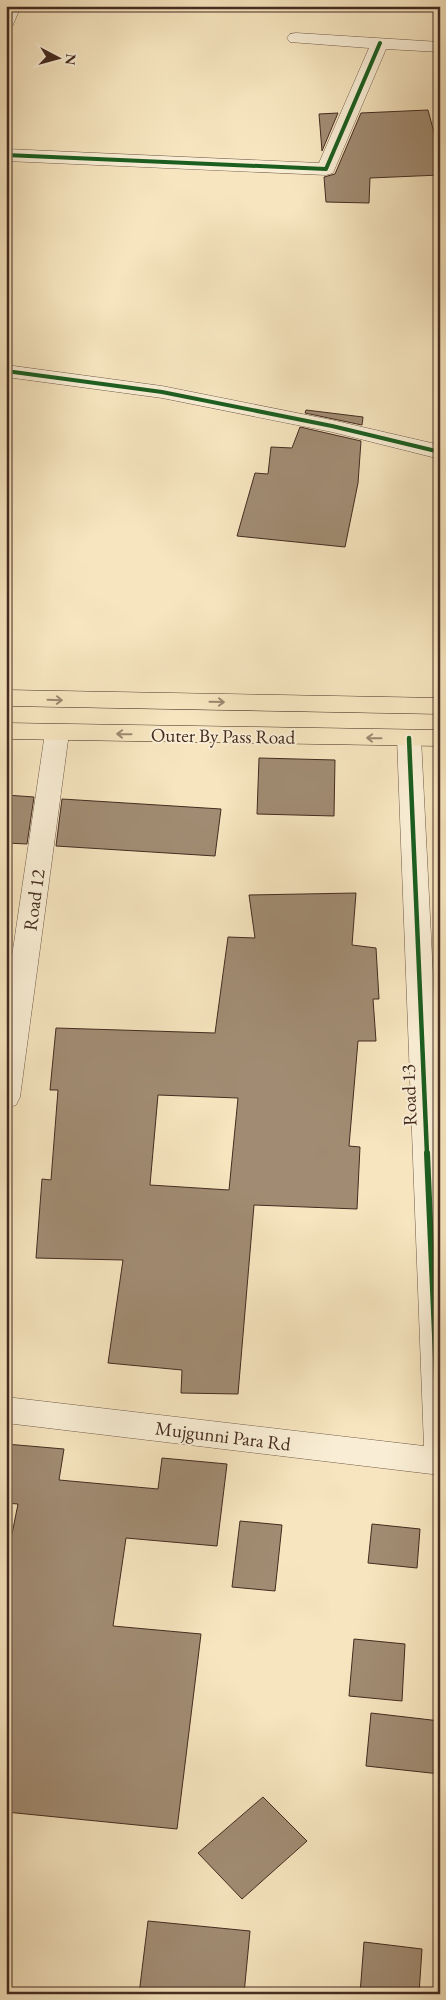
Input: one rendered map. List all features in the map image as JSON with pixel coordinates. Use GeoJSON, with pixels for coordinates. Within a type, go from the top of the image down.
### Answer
{"type":"FeatureCollection","features":[{"type":"Feature","properties":{"kind":"main road","name":"Outer By Pass Road"},"geometry":{"type":"LineString","coordinates":[[6,698],[440,706]]}},
{"type":"Feature","properties":{"kind":"main road","name":"Outer By Pass Road"},"geometry":{"type":"LineString","coordinates":[[6,731],[440,738]]}},
{"type":"Feature","properties":{"kind":"street"},"geometry":{"type":"LineString","coordinates":[[6,23],[12,6]]}},
{"type":"Feature","properties":{"kind":"street"},"geometry":{"type":"LineString","coordinates":[[296,38],[440,47]]}},
{"type":"Feature","properties":{"kind":"street"},"geometry":{"type":"LineString","coordinates":[[6,156],[326,169],[380,43]]}},
{"type":"Feature","properties":{"kind":"street"},"geometry":{"type":"LineString","coordinates":[[6,371],[162,392],[332,426],[440,452]]}},
{"type":"Feature","properties":{"kind":"street","name":"Road 12"},"geometry":{"type":"LineString","coordinates":[[6,1096],[57,733]]}},
{"type":"Feature","properties":{"kind":"street","name":"Road 13"},"geometry":{"type":"LineString","coordinates":[[409,738],[440,1450]]}},
{"type":"Feature","properties":{"kind":"street","name":"Mujgunni Para Rd"},"geometry":{"type":"LineString","coordinates":[[6,1410],[440,1461]]}},
{"type":"Feature","properties":{"kind":"building"},"geometry":{"type":"Polygon","coordinates":[[[428,110],[440,155],[440,175],[370,178],[369,203],[326,202],[324,177],[335,174],[361,113],[428,110]]]}},
{"type":"Feature","properties":{"kind":"building"},"geometry":{"type":"Polygon","coordinates":[[[338,113],[322,151],[319,114],[338,113]]]}},
{"type":"Feature","properties":{"kind":"building"},"geometry":{"type":"Polygon","coordinates":[[[306,410],[363,417],[362,425],[305,413],[306,410]]]}},
{"type":"Feature","properties":{"kind":"building"},"geometry":{"type":"Polygon","coordinates":[[[300,427],[361,441],[358,483],[345,547],[237,536],[255,473],[268,474],[271,447],[292,448],[300,427]]]}},
{"type":"Feature","properties":{"kind":"building"},"geometry":{"type":"Polygon","coordinates":[[[259,758],[335,760],[334,816],[257,814],[259,758]]]}},
{"type":"Feature","properties":{"kind":"building"},"geometry":{"type":"Polygon","coordinates":[[[6,795],[34,797],[27,844],[6,843],[6,795]]]}},
{"type":"Feature","properties":{"kind":"building"},"geometry":{"type":"Polygon","coordinates":[[[62,799],[221,809],[215,856],[56,846],[62,799]]]}},
{"type":"Feature","properties":{"kind":"building"},"geometry":{"type":"Polygon","coordinates":[[[356,893],[352,945],[376,948],[379,999],[373,999],[376,1041],[358,1041],[349,1146],[360,1147],[357,1209],[254,1205],[238,1394],[181,1393],[182,1370],[108,1363],[123,1260],[36,1258],[42,1179],[51,1180],[58,1090],[50,1090],[56,1028],[215,1033],[228,937],[255,938],[249,895],[356,893]],[[158,1095],[150,1185],[229,1190],[238,1098],[158,1095]]]}},
{"type":"Feature","properties":{"kind":"building"},"geometry":{"type":"Polygon","coordinates":[[[6,1444],[64,1449],[59,1480],[158,1489],[162,1458],[227,1464],[217,1546],[126,1538],[113,1626],[201,1634],[177,1829],[6,1812],[6,1564],[18,1504],[6,1503],[6,1444]]]}},
{"type":"Feature","properties":{"kind":"building"},"geometry":{"type":"Polygon","coordinates":[[[240,1521],[282,1525],[275,1591],[232,1587],[240,1521]]]}},
{"type":"Feature","properties":{"kind":"building"},"geometry":{"type":"Polygon","coordinates":[[[372,1524],[420,1529],[417,1568],[368,1563],[372,1524]]]}},
{"type":"Feature","properties":{"kind":"building"},"geometry":{"type":"Polygon","coordinates":[[[354,1639],[405,1644],[402,1701],[349,1696],[354,1639]]]}},
{"type":"Feature","properties":{"kind":"building"},"geometry":{"type":"Polygon","coordinates":[[[371,1713],[440,1721],[440,1774],[366,1766],[371,1713]]]}},
{"type":"Feature","properties":{"kind":"building"},"geometry":{"type":"Polygon","coordinates":[[[263,1797],[307,1841],[242,1899],[198,1853],[263,1797]]]}},
{"type":"Feature","properties":{"kind":"building"},"geometry":{"type":"Polygon","coordinates":[[[148,1921],[250,1931],[244,1994],[139,1994],[148,1921]]]}},
{"type":"Feature","properties":{"kind":"building"},"geometry":{"type":"Polygon","coordinates":[[[364,1942],[422,1949],[419,1994],[360,1994],[364,1942]]]}},
{"type":"Feature","properties":{"kind":"cycle path"},"geometry":{"type":"LineString","coordinates":[[6,155],[326,169],[380,43]]}},
{"type":"Feature","properties":{"kind":"cycle path"},"geometry":{"type":"LineString","coordinates":[[6,371],[162,392],[332,426],[440,452]]}},
{"type":"Feature","properties":{"kind":"cycle path"},"geometry":{"type":"LineString","coordinates":[[409,738],[440,1450]]}}]}
